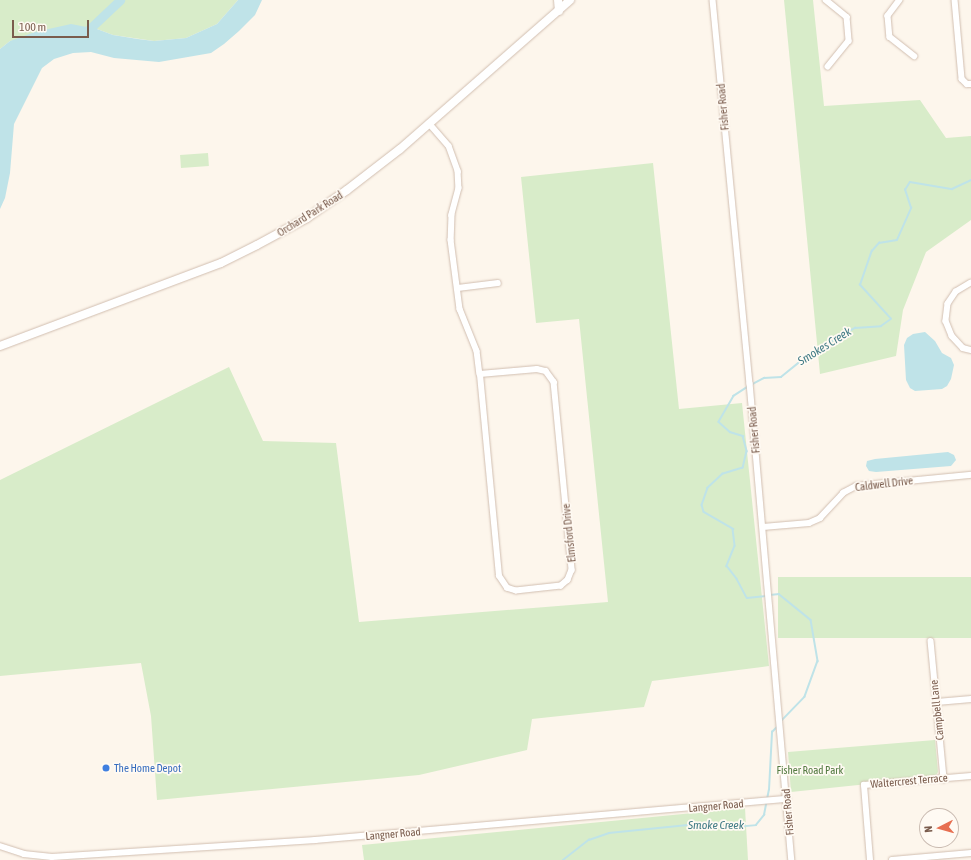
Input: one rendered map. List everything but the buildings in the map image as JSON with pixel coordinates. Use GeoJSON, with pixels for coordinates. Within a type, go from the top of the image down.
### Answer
{"type":"FeatureCollection","features":[{"type":"Feature","properties":{"kind":"main road"},"geometry":{"type":"LineString","coordinates":[[558,0],[559,11]]}},
{"type":"Feature","properties":{"kind":"main road","name":"Orchard Park Road"},"geometry":{"type":"LineString","coordinates":[[0,346],[202,270],[257,245],[307,218],[343,194],[400,149],[570,0]]}},
{"type":"Feature","properties":{"kind":"street","name":"Fisher Road"},"geometry":{"type":"LineString","coordinates":[[712,0],[750,383],[792,860]]}},
{"type":"Feature","properties":{"kind":"street"},"geometry":{"type":"LineString","coordinates":[[826,0],[846,17],[849,41],[828,67]]}},
{"type":"Feature","properties":{"kind":"street"},"geometry":{"type":"LineString","coordinates":[[900,0],[888,16],[890,37],[914,56]]}},
{"type":"Feature","properties":{"kind":"street"},"geometry":{"type":"LineString","coordinates":[[955,0],[962,79],[969,84]]}},
{"type":"Feature","properties":{"kind":"street","name":"Elmsford Drive"},"geometry":{"type":"LineString","coordinates":[[429,123],[449,146],[458,171],[459,188],[451,227],[463,318],[477,351],[501,580],[507,588],[516,591],[561,586],[571,575],[572,565],[553,378],[546,371],[537,369],[480,374]]}},
{"type":"Feature","properties":{"kind":"street"},"geometry":{"type":"LineString","coordinates":[[971,283],[956,292],[948,304],[946,321],[952,336],[963,348],[971,350]]}},
{"type":"Feature","properties":{"kind":"street"},"geometry":{"type":"LineString","coordinates":[[458,288],[498,284]]}},
{"type":"Feature","properties":{"kind":"street","name":"Caldwell Drive"},"geometry":{"type":"LineString","coordinates":[[763,527],[809,524],[820,518],[843,493],[856,486],[971,475]]}},
{"type":"Feature","properties":{"kind":"street","name":"Campbell Lane"},"geometry":{"type":"LineString","coordinates":[[931,641],[944,778]]}},
{"type":"Feature","properties":{"kind":"street"},"geometry":{"type":"LineString","coordinates":[[937,702],[971,699]]}},
{"type":"Feature","properties":{"kind":"street","name":"Waltercrest Terrace"},"geometry":{"type":"LineString","coordinates":[[870,860],[864,785],[971,776]]}},
{"type":"Feature","properties":{"kind":"street","name":"Langner Road"},"geometry":{"type":"LineString","coordinates":[[0,846],[24,854],[52,857],[308,841],[787,799]]}},
{"type":"Feature","properties":{"kind":"street"},"geometry":{"type":"LineString","coordinates":[[892,860],[971,854]]}},
{"type":"Feature","properties":{"kind":"green space"},"geometry":{"type":"Polygon","coordinates":[[[0,0],[238,0],[217,24],[186,38],[154,41],[113,35],[97,29],[10,41],[0,49],[0,0]]]}},
{"type":"Feature","properties":{"kind":"green space"},"geometry":{"type":"Polygon","coordinates":[[[784,0],[813,0],[824,106],[920,100],[946,138],[971,136],[971,220],[926,252],[903,310],[896,356],[820,374],[784,0]]]}},
{"type":"Feature","properties":{"kind":"green space"},"geometry":{"type":"Polygon","coordinates":[[[208,153],[209,166],[181,168],[180,155],[208,153]]]}},
{"type":"Feature","properties":{"kind":"green space"},"geometry":{"type":"Polygon","coordinates":[[[653,163],[679,409],[742,403],[769,666],[652,681],[644,707],[532,719],[527,750],[419,775],[157,800],[151,716],[141,663],[0,676],[0,480],[229,367],[263,441],[336,443],[359,622],[608,602],[579,319],[536,323],[521,177],[653,163]]]}},
{"type":"Feature","properties":{"kind":"green space"},"geometry":{"type":"Polygon","coordinates":[[[778,577],[971,577],[971,638],[778,638],[778,577]]]}},
{"type":"Feature","properties":{"kind":"green space","name":"Fisher Road Park"},"geometry":{"type":"Polygon","coordinates":[[[935,740],[938,772],[935,777],[791,792],[788,752],[935,740]]]}},
{"type":"Feature","properties":{"kind":"green space"},"geometry":{"type":"Polygon","coordinates":[[[745,808],[748,860],[364,860],[362,845],[745,808]]]}},
{"type":"Feature","properties":{"kind":"water"},"geometry":{"type":"Polygon","coordinates":[[[238,0],[262,0],[255,15],[224,44],[211,53],[159,62],[114,58],[91,52],[73,53],[54,59],[42,68],[14,124],[10,173],[5,198],[0,209],[0,49],[10,41],[35,32],[71,24],[97,29],[113,35],[154,41],[186,38],[217,24],[238,0]]]}},
{"type":"Feature","properties":{"kind":"water"},"geometry":{"type":"Polygon","coordinates":[[[925,332],[935,341],[942,353],[951,358],[954,365],[951,379],[947,386],[942,389],[915,391],[910,388],[906,380],[904,345],[907,338],[913,334],[925,332]]]}},
{"type":"Feature","properties":{"kind":"water"},"geometry":{"type":"Polygon","coordinates":[[[948,452],[954,455],[956,460],[951,466],[876,472],[869,471],[866,466],[867,461],[875,459],[948,452]]]}},
{"type":"Feature","properties":{"kind":"waterway"},"geometry":{"type":"LineString","coordinates":[[84,34],[120,0]]}},
{"type":"Feature","properties":{"kind":"waterway","name":"Smokes Creek"},"geometry":{"type":"LineString","coordinates":[[751,385],[764,378],[781,377],[807,356],[855,328],[881,326],[891,319],[860,285],[872,251],[879,243],[897,240],[911,208],[905,190],[910,182],[952,189],[971,180]]}},
{"type":"Feature","properties":{"kind":"waterway","name":"Smokes Creek"},"geometry":{"type":"LineString","coordinates":[[748,387],[734,396],[719,422],[730,432],[743,436],[747,451],[743,468],[723,474],[708,488],[702,505],[704,512],[733,529],[735,546],[727,566],[737,579],[747,598],[767,596]]}},
{"type":"Feature","properties":{"kind":"waterway","name":"Smoke Creek"},"geometry":{"type":"LineString","coordinates":[[770,595],[779,594],[811,620],[818,661],[805,697],[781,722]]}},
{"type":"Feature","properties":{"kind":"waterway","name":"Smoke Creek"},"geometry":{"type":"LineString","coordinates":[[563,860],[589,840],[609,833],[688,825],[735,827],[756,825],[764,815],[769,790],[772,732],[779,725]]}},
{"type":"Feature","properties":{"kind":"place","name":"The Home Depot"},"geometry":{"type":"Point","coordinates":[106,768]}}]}
